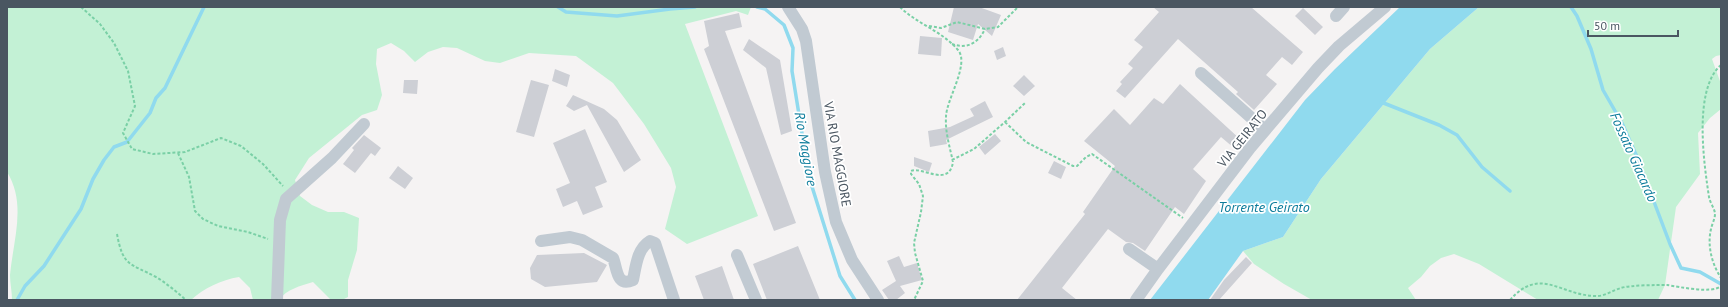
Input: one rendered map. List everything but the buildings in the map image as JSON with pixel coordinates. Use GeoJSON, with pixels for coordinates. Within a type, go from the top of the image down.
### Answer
{"type":"FeatureCollection","features":[{"type":"Feature","properties":{"kind":"street","name":"VIA RIO MAGGIORE"},"geometry":{"type":"LineString","coordinates":[[788,7],[802,29],[806,41],[825,172],[836,222],[852,260],[878,300]]}},
{"type":"Feature","properties":{"kind":"street","name":"VIA GEIRATO"},"geometry":{"type":"LineString","coordinates":[[1136,300],[1192,224],[1265,130],[1318,68],[1339,46],[1385,7]]}},
{"type":"Feature","properties":{"kind":"street"},"geometry":{"type":"LineString","coordinates":[[1201,73],[1265,130]]}},
{"type":"Feature","properties":{"kind":"street"},"geometry":{"type":"LineString","coordinates":[[277,300],[278,242],[280,220],[286,199],[332,158],[364,124]]}},
{"type":"Feature","properties":{"kind":"street"},"geometry":{"type":"LineString","coordinates":[[541,241],[570,237],[582,240],[613,258],[618,277],[623,281],[628,282],[633,280],[636,262],[644,245],[650,241],[655,242],[674,300]]}},
{"type":"Feature","properties":{"kind":"street"},"geometry":{"type":"LineString","coordinates":[[1128,249],[1158,269]]}},
{"type":"Feature","properties":{"kind":"street"},"geometry":{"type":"LineString","coordinates":[[738,255],[756,300]]}},
{"type":"Feature","properties":{"kind":"path"},"geometry":{"type":"LineString","coordinates":[[81,7],[100,24],[114,43],[128,71],[135,106],[123,133],[132,149],[153,154],[178,153],[185,152],[221,138],[240,146],[263,164],[283,184],[286,199]]}},
{"type":"Feature","properties":{"kind":"path"},"geometry":{"type":"LineString","coordinates":[[900,7],[912,17],[928,26],[959,51],[962,58],[959,73],[946,112],[946,123],[952,160],[951,168],[942,175],[931,175],[915,170],[911,171],[919,184],[923,196],[914,247],[923,282],[914,300]]}},
{"type":"Feature","properties":{"kind":"path"},"geometry":{"type":"LineString","coordinates":[[928,26],[941,28],[960,22],[985,29],[998,27],[1018,7]]}},
{"type":"Feature","properties":{"kind":"path"},"geometry":{"type":"LineString","coordinates":[[950,44],[961,46],[969,45],[976,41],[985,29]]}},
{"type":"Feature","properties":{"kind":"path"},"geometry":{"type":"LineString","coordinates":[[1721,65],[1707,85],[1702,140],[1710,199],[1715,213],[1710,230],[1709,246],[1715,269],[1721,278]]}},
{"type":"Feature","properties":{"kind":"path"},"geometry":{"type":"LineString","coordinates":[[952,160],[974,149],[1006,122],[1025,103]]}},
{"type":"Feature","properties":{"kind":"path"},"geometry":{"type":"LineString","coordinates":[[1006,122],[1026,142],[1073,166],[1077,166],[1086,157],[1092,154],[1192,224]]}},
{"type":"Feature","properties":{"kind":"path"},"geometry":{"type":"LineString","coordinates":[[178,153],[189,177],[195,211],[203,219],[218,226],[248,232],[278,242]]}},
{"type":"Feature","properties":{"kind":"path"},"geometry":{"type":"LineString","coordinates":[[117,234],[119,248],[131,266],[156,278],[186,300]]}},
{"type":"Feature","properties":{"kind":"path"},"geometry":{"type":"LineString","coordinates":[[1510,300],[1527,286],[1543,282],[1576,293],[1597,296],[1622,287],[1665,285],[1709,290],[1717,289],[1720,286]]}},
{"type":"Feature","properties":{"kind":"green space"},"geometry":{"type":"Polygon","coordinates":[[[7,7],[751,7],[748,15],[736,11],[685,24],[758,216],[687,244],[665,229],[676,187],[671,168],[644,124],[613,83],[576,56],[529,53],[500,63],[485,61],[457,48],[443,47],[428,52],[415,62],[404,51],[391,43],[377,49],[376,64],[382,95],[377,110],[362,115],[309,158],[295,180],[300,196],[312,205],[328,212],[344,212],[359,218],[357,250],[348,280],[348,297],[342,300],[331,300],[313,282],[286,293],[279,300],[253,300],[250,288],[239,277],[213,285],[191,300],[12,300],[10,275],[18,210],[13,184],[7,172],[7,7]]]}},
{"type":"Feature","properties":{"kind":"green space"},"geometry":{"type":"Polygon","coordinates":[[[1479,7],[1721,7],[1721,55],[1712,59],[1721,84],[1721,109],[1710,118],[1698,133],[1700,174],[1676,207],[1665,285],[1658,300],[1538,300],[1479,264],[1454,254],[1441,258],[1430,266],[1421,277],[1408,288],[1416,300],[1312,300],[1254,264],[1243,251],[1283,237],[1321,179],[1430,49],[1479,7]]]}},
{"type":"Feature","properties":{"kind":"water","name":"Torrente Geirato"},"geometry":{"type":"Polygon","coordinates":[[[1400,7],[1479,7],[1430,49],[1321,179],[1283,237],[1243,251],[1208,300],[1150,300],[1305,100],[1400,7]]]}},
{"type":"Feature","properties":{"kind":"waterway"},"geometry":{"type":"LineString","coordinates":[[17,300],[25,286],[44,266],[81,209],[93,179],[104,160],[114,147],[127,142],[150,113],[156,98],[165,88],[204,7]]}},
{"type":"Feature","properties":{"kind":"waterway","name":"Rio Maggiore"},"geometry":{"type":"LineString","coordinates":[[558,7],[566,12],[617,16],[695,7]]}},
{"type":"Feature","properties":{"kind":"waterway","name":"Rio Maggiore"},"geometry":{"type":"LineString","coordinates":[[757,7],[765,9],[784,25],[793,48],[792,71],[809,177],[840,276],[855,300]]}},
{"type":"Feature","properties":{"kind":"waterway","name":"Fossato Giacardo"},"geometry":{"type":"LineString","coordinates":[[1571,7],[1577,16],[1591,49],[1603,90],[1622,123],[1637,157],[1670,244],[1681,268],[1700,272],[1721,284]]}},
{"type":"Feature","properties":{"kind":"waterway"},"geometry":{"type":"LineString","coordinates":[[1381,102],[1439,125],[1457,135],[1482,167],[1510,191]]}}]}
